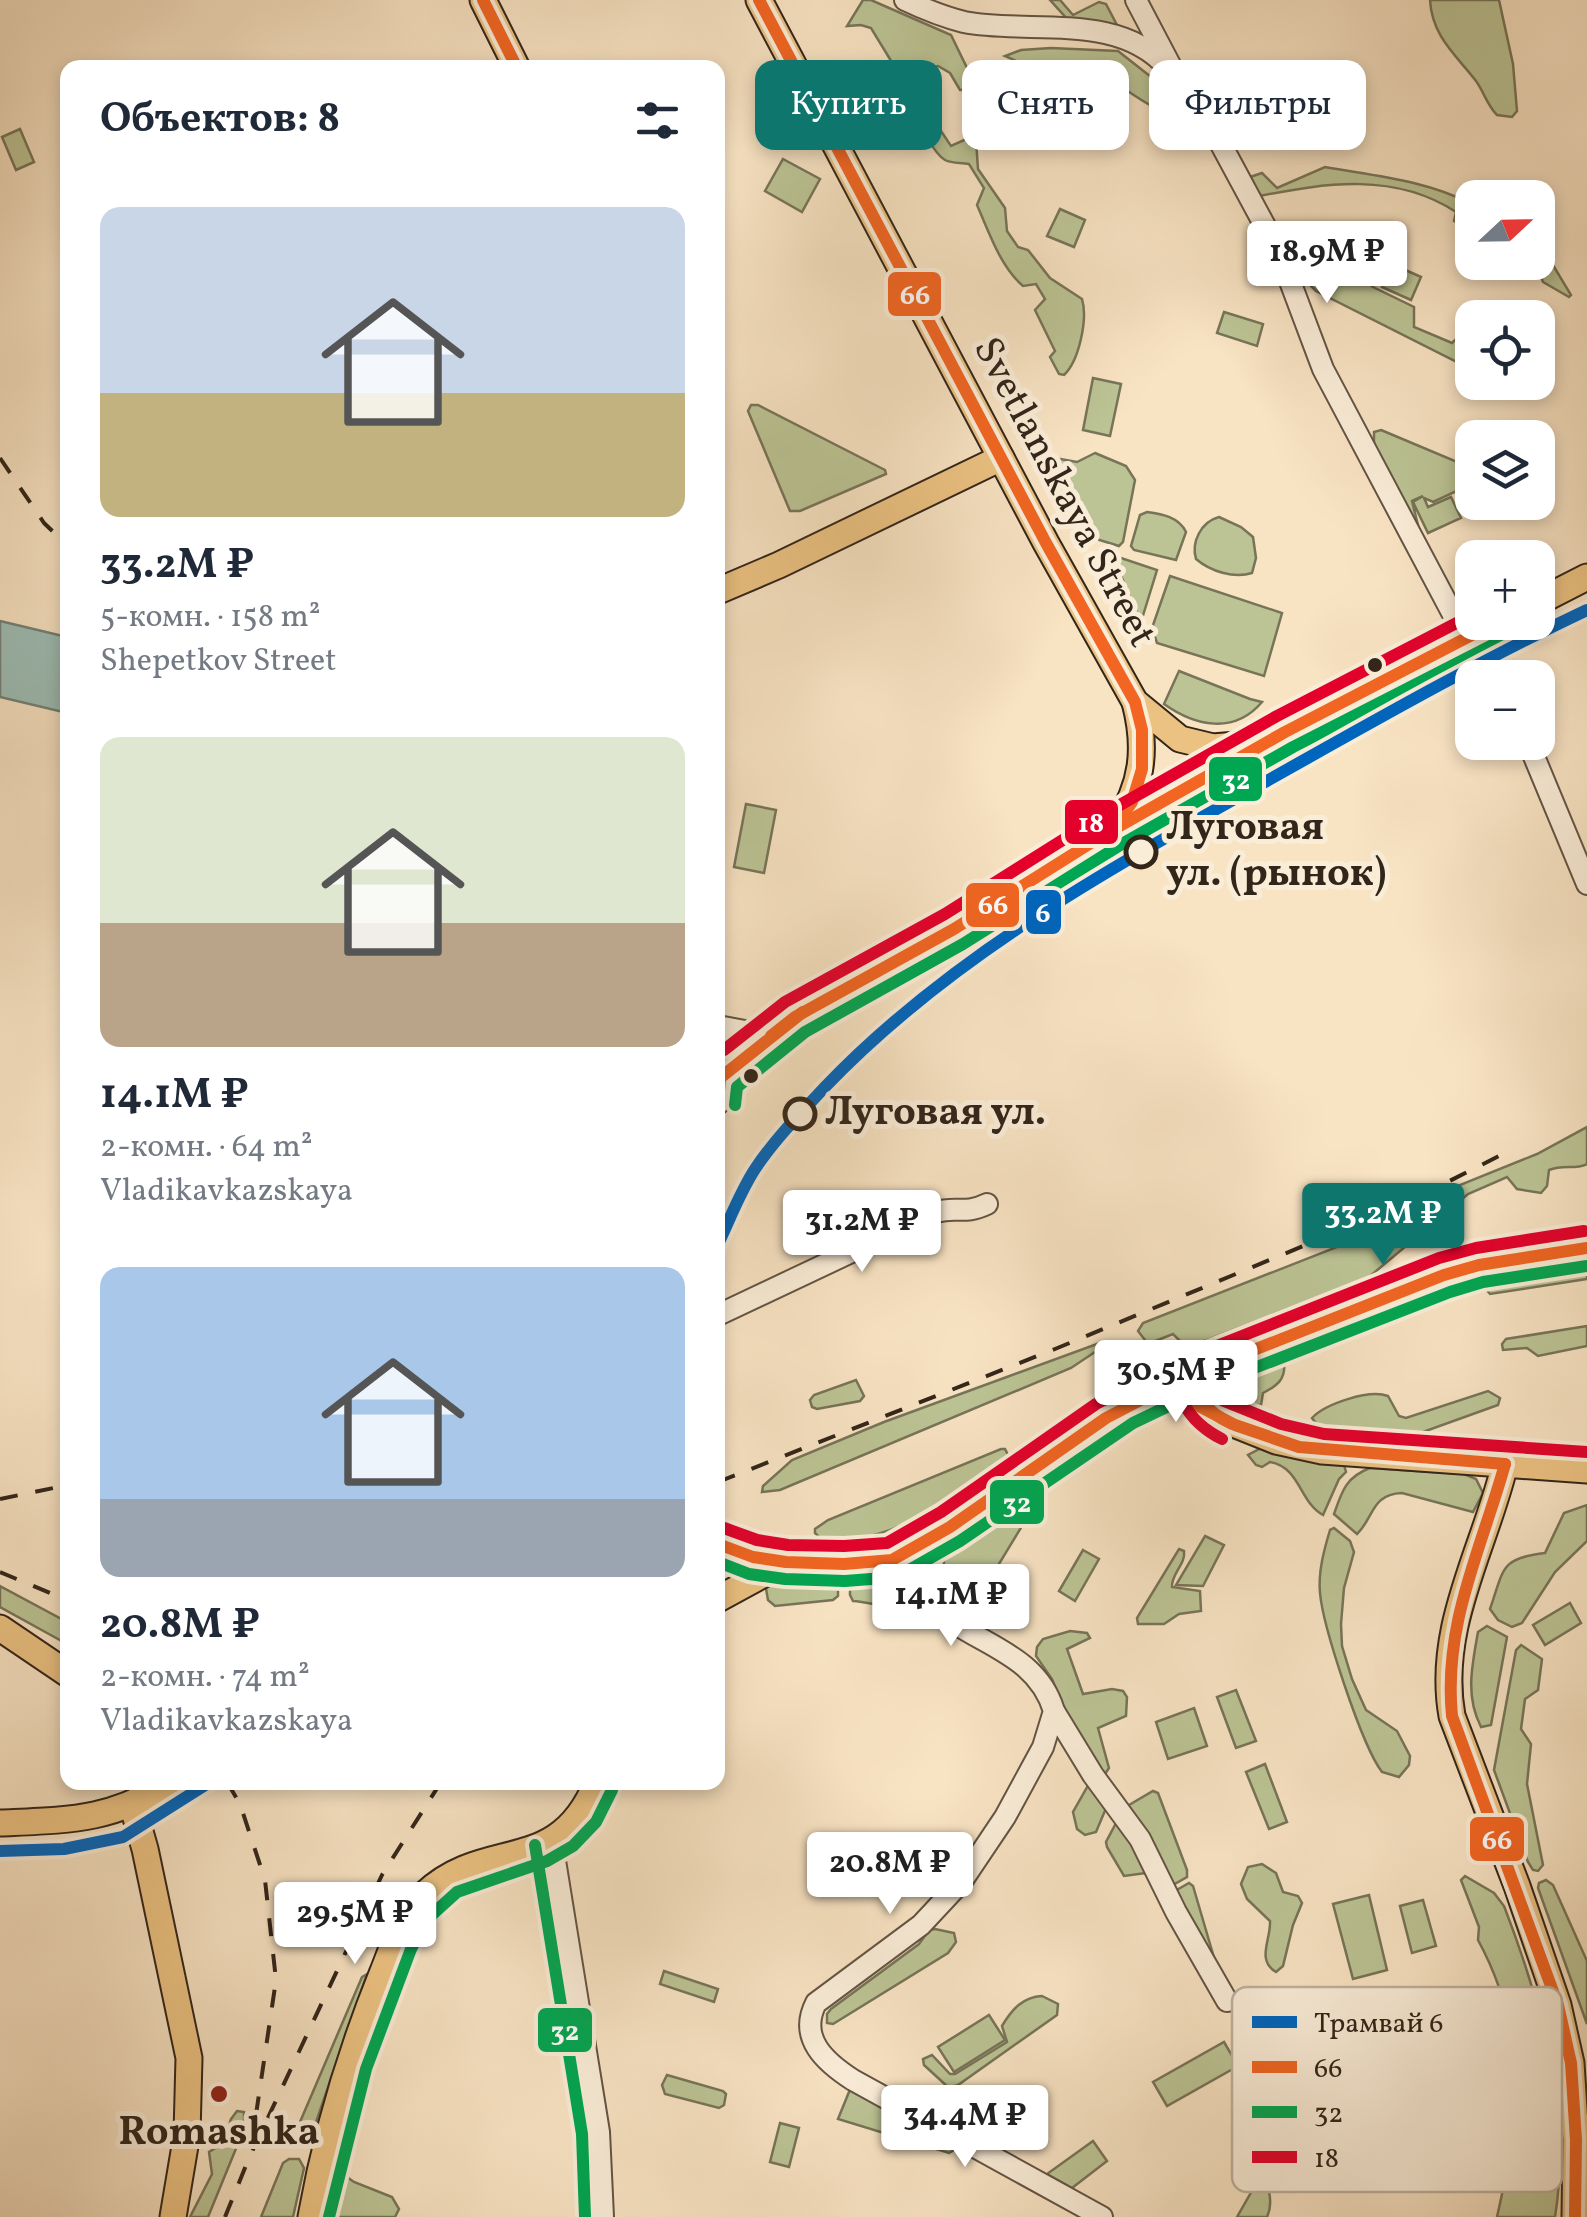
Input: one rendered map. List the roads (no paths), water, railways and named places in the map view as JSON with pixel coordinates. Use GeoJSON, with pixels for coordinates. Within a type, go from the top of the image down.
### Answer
{"type":"FeatureCollection","features":[{"type":"Feature","properties":{"kind":"main road"},"geometry":{"type":"LineString","coordinates":[[484,0],[513,60]]}},
{"type":"Feature","properties":{"kind":"main road","name":"Svetlanskaya Street"},"geometry":{"type":"LineString","coordinates":[[759,0],[1117,675],[1135,702]]}},
{"type":"Feature","properties":{"kind":"main road"},"geometry":{"type":"LineString","coordinates":[[725,588],[1002,458]]}},
{"type":"Feature","properties":{"kind":"main road"},"geometry":{"type":"LineString","coordinates":[[1555,593],[1587,576]]}},
{"type":"Feature","properties":{"kind":"main road"},"geometry":{"type":"LineString","coordinates":[[725,1075],[795,1017],[954,928],[1113,829],[1285,732],[1464,640]]}},
{"type":"Feature","properties":{"kind":"main road"},"geometry":{"type":"LineString","coordinates":[[1135,702],[1180,739],[1213,747],[1248,744],[1285,732]]}},
{"type":"Feature","properties":{"kind":"main road"},"geometry":{"type":"LineString","coordinates":[[1113,829],[1132,802],[1142,769],[1142,730],[1135,702]]}},
{"type":"Feature","properties":{"kind":"main road"},"geometry":{"type":"LineString","coordinates":[[725,1547],[753,1557],[786,1562],[844,1564],[892,1560],[950,1527],[1106,1418],[1203,1370],[1444,1274],[1587,1248]]}},
{"type":"Feature","properties":{"kind":"main road"},"geometry":{"type":"LineString","coordinates":[[1203,1370],[1196,1382],[1197,1394],[1214,1416]]}},
{"type":"Feature","properties":{"kind":"main road"},"geometry":{"type":"LineString","coordinates":[[1152,1394],[1187,1400],[1214,1416],[1276,1440],[1322,1451],[1587,1470]]}},
{"type":"Feature","properties":{"kind":"main road"},"geometry":{"type":"LineString","coordinates":[[1505,1464],[1461,1604],[1447,1670],[1448,1697],[1552,1987]]}},
{"type":"Feature","properties":{"kind":"main road"},"geometry":{"type":"LineString","coordinates":[[725,1595],[786,1562]]}},
{"type":"Feature","properties":{"kind":"main road"},"geometry":{"type":"LineString","coordinates":[[0,1628],[60,1669]]}},
{"type":"Feature","properties":{"kind":"main road"},"geometry":{"type":"LineString","coordinates":[[0,1822],[101,1816],[157,1790]]}},
{"type":"Feature","properties":{"kind":"main road"},"geometry":{"type":"LineString","coordinates":[[311,2217],[331,2121],[352,2051],[394,1944],[414,1906],[445,1879],[471,1866],[552,1842],[580,1818],[594,1790]]}},
{"type":"Feature","properties":{"kind":"main road"},"geometry":{"type":"LineString","coordinates":[[132,1804],[189,2058],[187,2134],[173,2217]]}},
{"type":"Feature","properties":{"kind":"main road"},"geometry":{"type":"LineString","coordinates":[[1562,2023],[1571,2063],[1575,2217]]}},
{"type":"Feature","properties":{"kind":"street"},"geometry":{"type":"LineString","coordinates":[[905,0],[962,22],[1076,30],[1134,41],[1161,60]]}},
{"type":"Feature","properties":{"kind":"street"},"geometry":{"type":"LineString","coordinates":[[1136,0],[1168,60]]}},
{"type":"Feature","properties":{"kind":"street"},"geometry":{"type":"LineString","coordinates":[[1225,150],[1280,252],[1323,370],[1455,588]]}},
{"type":"Feature","properties":{"kind":"street"},"geometry":{"type":"LineString","coordinates":[[1535,760],[1587,884]]}},
{"type":"Feature","properties":{"kind":"street"},"geometry":{"type":"LineString","coordinates":[[725,1029],[761,1043]]}},
{"type":"Feature","properties":{"kind":"street"},"geometry":{"type":"LineString","coordinates":[[725,1312],[936,1212],[964,1213],[987,1204]]}},
{"type":"Feature","properties":{"kind":"street"},"geometry":{"type":"LineString","coordinates":[[892,1560],[941,1614],[1015,1657],[1042,1685],[1093,1774],[1140,1839],[1227,2001]]}},
{"type":"Feature","properties":{"kind":"street"},"geometry":{"type":"LineString","coordinates":[[1054,1711],[1043,1746],[1005,1817],[962,1880],[921,1925],[816,2003],[810,2020],[811,2035],[828,2062],[853,2080],[1102,2217]]}},
{"type":"Feature","properties":{"kind":"street"},"geometry":{"type":"LineString","coordinates":[[552,1842],[599,2132],[603,2217]]}},
{"type":"Feature","properties":{"kind":"water"},"geometry":{"type":"Polygon","coordinates":[[[0,621],[60,635],[60,711],[0,697],[0,621]]]}},
{"type":"Feature","properties":{"kind":"railway"},"geometry":{"type":"LineString","coordinates":[[0,458],[44,523],[60,538]]}},
{"type":"Feature","properties":{"kind":"railway"},"geometry":{"type":"LineString","coordinates":[[725,1479],[1055,1349],[1402,1205],[1499,1156]]}},
{"type":"Feature","properties":{"kind":"railway"},"geometry":{"type":"LineString","coordinates":[[0,1499],[60,1487]]}},
{"type":"Feature","properties":{"kind":"railway"},"geometry":{"type":"LineString","coordinates":[[0,1572],[60,1600]]}},
{"type":"Feature","properties":{"kind":"railway"},"geometry":{"type":"LineString","coordinates":[[232,1790],[265,1880],[276,1980],[254,2128]]}},
{"type":"Feature","properties":{"kind":"railway"},"geometry":{"type":"LineString","coordinates":[[225,2217],[382,1875],[436,1790]]}},
{"type":"Feature","properties":{"kind":"tram line","name":"6"},"geometry":{"type":"LineString","coordinates":[[725,1229],[763,1158],[824,1088],[872,1041],[977,957],[1090,883],[1206,815],[1425,693],[1587,610]]}},
{"type":"Feature","properties":{"kind":"tram line","name":"6"},"geometry":{"type":"LineString","coordinates":[[0,1851],[64,1849],[123,1837],[197,1790]]}},
{"type":"Feature","properties":{"kind":"place","name":"Луговая ул. (рынок)"},"geometry":{"type":"Point","coordinates":[1141,852]}},
{"type":"Feature","properties":{"kind":"place","name":"Луговая ул."},"geometry":{"type":"Point","coordinates":[800,1114]}},
{"type":"Feature","properties":{"kind":"place","name":"Romashka"},"geometry":{"type":"Point","coordinates":[219,2094]}}]}
